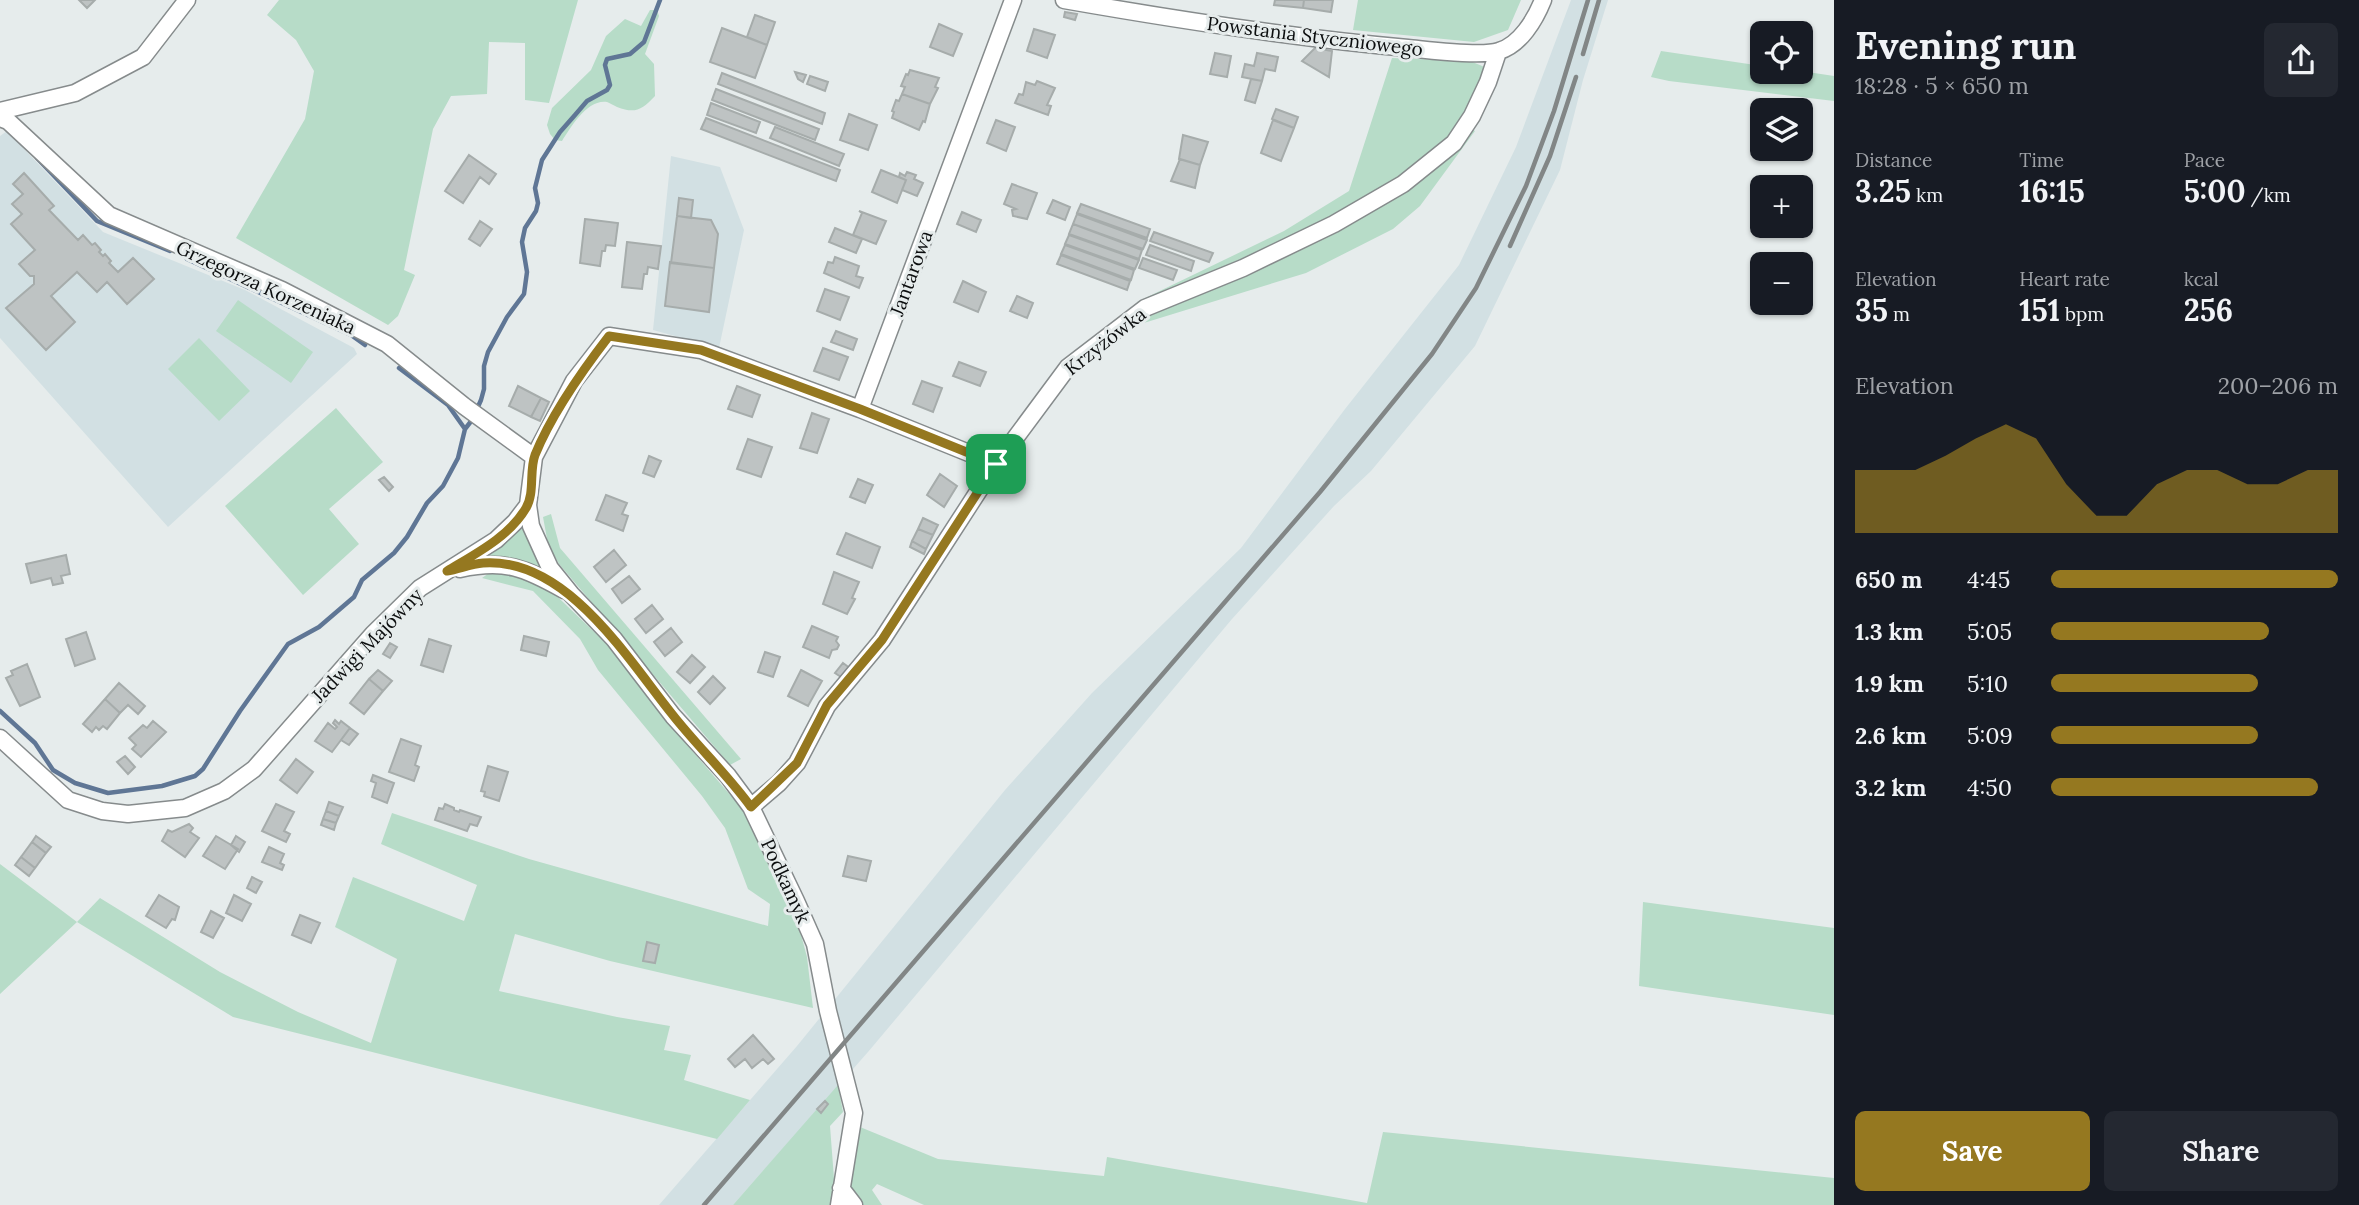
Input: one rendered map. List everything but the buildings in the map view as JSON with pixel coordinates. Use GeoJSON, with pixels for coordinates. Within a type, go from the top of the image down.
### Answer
{"type":"FeatureCollection","features":[{"type":"Feature","properties":{"kind":"street"},"geometry":{"type":"LineString","coordinates":[[0,111],[75,93],[144,57],[187,0]]}},
{"type":"Feature","properties":{"kind":"street","name":"Jantarowa"},"geometry":{"type":"LineString","coordinates":[[860,409],[1013,0]]}},
{"type":"Feature","properties":{"kind":"street","name":"Powstania Styczniowego"},"geometry":{"type":"LineString","coordinates":[[1064,0],[1371,45],[1452,52],[1498,52]]}},
{"type":"Feature","properties":{"kind":"street"},"geometry":{"type":"LineString","coordinates":[[1498,52],[1514,44],[1528,27],[1543,0]]}},
{"type":"Feature","properties":{"kind":"street","name":"Krzyżówka"},"geometry":{"type":"LineString","coordinates":[[751,807],[797,763],[827,705],[882,640],[996,464],[1068,367],[1145,308],[1243,268],[1334,224],[1403,184],[1454,143],[1472,116],[1498,52]]}},
{"type":"Feature","properties":{"kind":"street","name":"Grzegorza Korzeniaka"},"geometry":{"type":"LineString","coordinates":[[0,118],[8,121],[108,215],[282,290],[387,344],[534,457]]}},
{"type":"Feature","properties":{"kind":"street"},"geometry":{"type":"LineString","coordinates":[[528,505],[534,457],[574,381],[609,336],[701,350],[860,409],[996,464]]}},
{"type":"Feature","properties":{"kind":"street","name":"Jadwigi Majówny"},"geometry":{"type":"LineString","coordinates":[[0,738],[68,800],[102,811],[128,814],[185,808],[224,791],[254,769],[373,634],[420,588],[496,540],[528,505]]}},
{"type":"Feature","properties":{"kind":"street","name":"Podkamyk"},"geometry":{"type":"LineString","coordinates":[[528,505],[531,526],[550,568],[614,639],[673,716],[728,776],[751,807],[814,944],[854,1113],[839,1205]]}},
{"type":"Feature","properties":{"kind":"street","name":"Podkamyk"},"geometry":{"type":"LineString","coordinates":[[447,571],[484,563],[509,565],[538,576],[571,594]]}},
{"type":"Feature","properties":{"kind":"street"},"geometry":{"type":"LineString","coordinates":[[841,1188],[854,1205]]}},
{"type":"Feature","properties":{"kind":"shaded area"},"geometry":{"type":"Polygon","coordinates":[[[1571,0],[1608,0],[1583,80],[1560,170],[1475,346],[1371,471],[1334,506],[1232,619],[868,1052],[733,1205],[659,1205],[797,1046],[1005,790],[1092,693],[1241,548],[1345,409],[1459,265],[1516,147],[1571,0]]]}},
{"type":"Feature","properties":{"kind":"shaded area"},"geometry":{"type":"Polygon","coordinates":[[[7,131],[103,232],[245,290],[354,348],[357,354],[168,527],[0,338],[0,136],[7,131]]]}},
{"type":"Feature","properties":{"kind":"shaded area"},"geometry":{"type":"Polygon","coordinates":[[[671,156],[720,167],[744,230],[719,348],[653,330],[671,156]]]}},
{"type":"Feature","properties":{"kind":"green space"},"geometry":{"type":"Polygon","coordinates":[[[279,0],[578,0],[549,103],[525,100],[525,43],[489,42],[487,94],[451,96],[433,129],[404,270],[415,275],[398,316],[388,325],[236,238],[305,119],[314,71],[296,40],[267,15],[279,0]]]}},
{"type":"Feature","properties":{"kind":"green space"},"geometry":{"type":"Polygon","coordinates":[[[1358,0],[1521,0],[1508,30],[1474,42],[1353,30],[1358,0]]]}},
{"type":"Feature","properties":{"kind":"green space"},"geometry":{"type":"Polygon","coordinates":[[[650,10],[657,10],[659,16],[645,54],[654,64],[655,96],[646,105],[634,110],[623,109],[607,102],[593,105],[580,115],[562,141],[555,140],[547,125],[552,108],[591,70],[606,36],[625,19],[641,26],[650,10]]]}},
{"type":"Feature","properties":{"kind":"green space"},"geometry":{"type":"Polygon","coordinates":[[[1661,51],[1750,64],[1750,84],[1813,84],[1813,73],[1834,76],[1834,101],[1669,81],[1651,77],[1661,51]]]}},
{"type":"Feature","properties":{"kind":"green space"},"geometry":{"type":"Polygon","coordinates":[[[1392,58],[1470,61],[1487,68],[1487,73],[1447,144],[1388,188],[1339,218],[1140,308],[1137,302],[1284,231],[1349,191],[1392,58]]]}},
{"type":"Feature","properties":{"kind":"green space"},"geometry":{"type":"Polygon","coordinates":[[[1471,129],[1475,131],[1420,206],[1393,229],[1306,273],[1134,326],[1151,309],[1302,247],[1471,129]]]}},
{"type":"Feature","properties":{"kind":"green space"},"geometry":{"type":"Polygon","coordinates":[[[238,300],[313,352],[291,383],[216,331],[238,300]]]}},
{"type":"Feature","properties":{"kind":"green space"},"geometry":{"type":"Polygon","coordinates":[[[199,338],[250,391],[219,421],[168,369],[199,338]]]}},
{"type":"Feature","properties":{"kind":"green space"},"geometry":{"type":"Polygon","coordinates":[[[336,408],[383,462],[329,509],[359,544],[303,595],[225,506],[336,408]]]}},
{"type":"Feature","properties":{"kind":"green space"},"geometry":{"type":"Polygon","coordinates":[[[551,514],[560,548],[741,759],[730,765],[559,564],[548,544],[543,517],[551,514]]]}},
{"type":"Feature","properties":{"kind":"green space"},"geometry":{"type":"Polygon","coordinates":[[[522,525],[526,526],[551,573],[475,560],[522,525]]]}},
{"type":"Feature","properties":{"kind":"green space"},"geometry":{"type":"Polygon","coordinates":[[[492,571],[541,581],[609,646],[664,718],[744,811],[793,905],[807,957],[813,1008],[610,961],[515,934],[499,991],[670,1026],[664,1050],[691,1055],[684,1080],[750,1100],[717,1139],[233,1017],[77,922],[100,898],[220,972],[298,1012],[371,1043],[397,959],[335,927],[353,877],[464,921],[477,885],[381,844],[392,813],[529,859],[768,926],[770,904],[748,889],[725,828],[702,796],[598,670],[580,639],[533,591],[482,578],[492,571]]]}},
{"type":"Feature","properties":{"kind":"green space"},"geometry":{"type":"Polygon","coordinates":[[[0,864],[77,922],[0,994],[0,864]]]}},
{"type":"Feature","properties":{"kind":"green space"},"geometry":{"type":"Polygon","coordinates":[[[1643,902],[1834,928],[1834,1015],[1639,986],[1643,902]]]}},
{"type":"Feature","properties":{"kind":"green space"},"geometry":{"type":"Polygon","coordinates":[[[838,1085],[843,1112],[830,1126],[836,1205],[733,1205],[838,1085]]]}},
{"type":"Feature","properties":{"kind":"green space"},"geometry":{"type":"Polygon","coordinates":[[[860,1127],[938,1159],[1104,1176],[1107,1157],[1367,1203],[1383,1132],[1834,1178],[1834,1205],[924,1205],[877,1184],[872,1190],[882,1205],[860,1205],[845,1177],[855,1159],[860,1127]]]}},
{"type":"Feature","properties":{"kind":"waterway"},"geometry":{"type":"LineString","coordinates":[[0,711],[35,743],[53,770],[75,783],[108,793],[162,786],[195,776],[203,769],[288,644],[319,627],[354,597],[362,580],[394,553],[427,503],[443,486],[458,458],[465,429],[481,400],[488,352],[507,317],[524,294],[527,272],[522,242],[525,228],[538,203],[535,188],[542,160],[560,132],[587,101],[607,90],[610,85],[605,65],[607,59],[630,54],[644,42],[660,0]]}},
{"type":"Feature","properties":{"kind":"waterway"},"geometry":{"type":"LineString","coordinates":[[37,158],[97,221],[170,251]]}},
{"type":"Feature","properties":{"kind":"waterway"},"geometry":{"type":"LineString","coordinates":[[187,259],[351,335],[365,345]]}},
{"type":"Feature","properties":{"kind":"waterway"},"geometry":{"type":"LineString","coordinates":[[399,368],[448,405],[465,429]]}},
{"type":"Feature","properties":{"kind":"railway"},"geometry":{"type":"LineString","coordinates":[[704,1205],[1320,492],[1432,354],[1476,288],[1526,186],[1554,111],[1588,0]]}},
{"type":"Feature","properties":{"kind":"railway"},"geometry":{"type":"LineString","coordinates":[[1583,54],[1599,0]]}},
{"type":"Feature","properties":{"kind":"railway"},"geometry":{"type":"LineString","coordinates":[[1510,246],[1550,156],[1576,77]]}},
{"type":"Feature","properties":{"kind":"route"},"geometry":{"type":"LineString","coordinates":[[609,336],[701,350],[860,409],[996,464],[882,640],[827,705],[797,763],[751,807],[728,776],[673,716],[614,639],[571,594],[538,576],[509,565],[484,563],[447,571],[496,540],[528,505],[534,457],[574,381],[609,336]]}}]}
